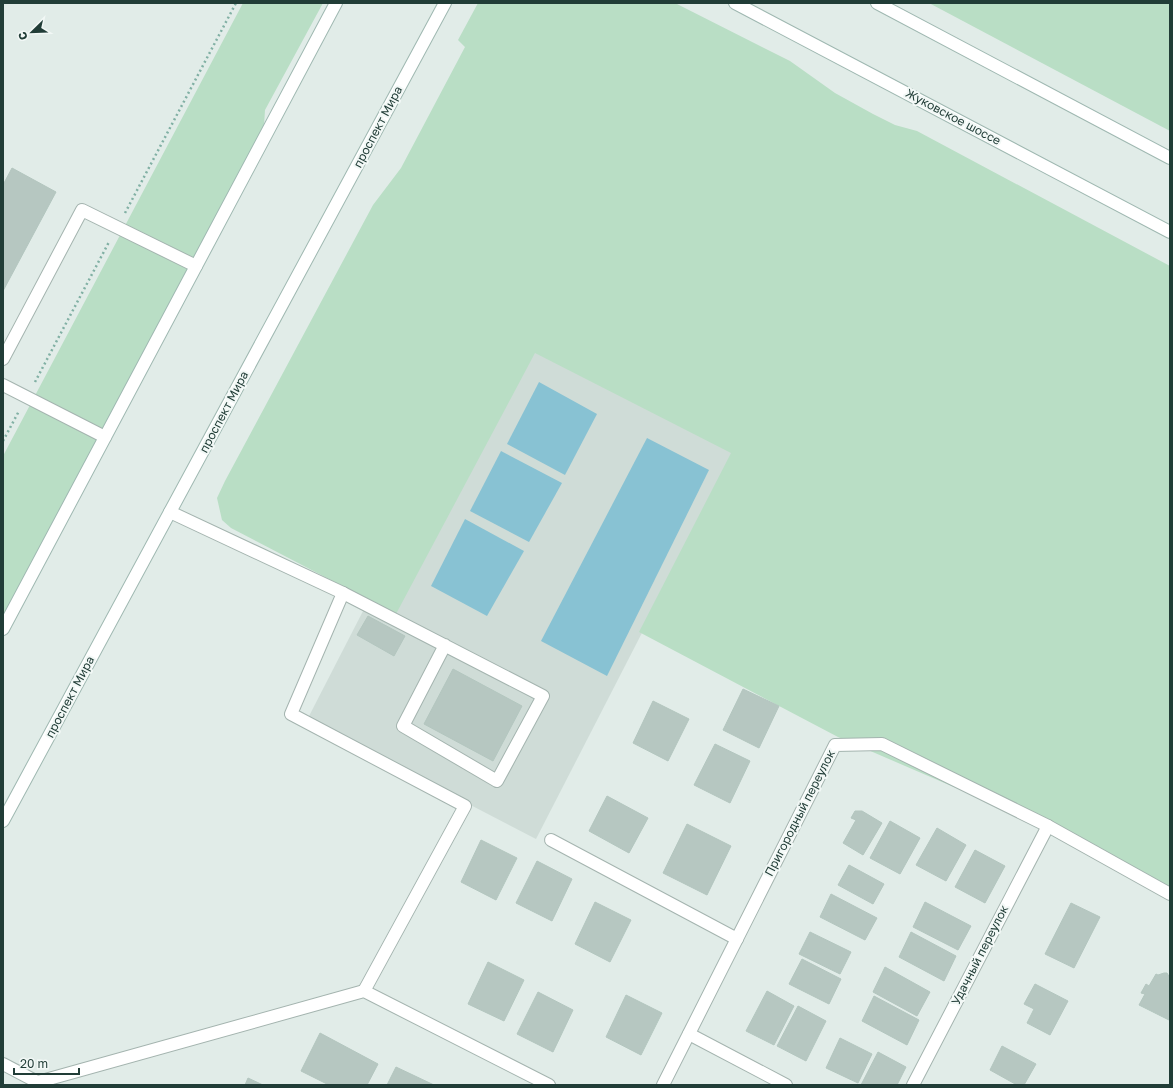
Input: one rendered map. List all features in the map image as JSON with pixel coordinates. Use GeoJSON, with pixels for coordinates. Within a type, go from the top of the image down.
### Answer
{"type":"FeatureCollection","features":[{"type":"Feature","properties":{"kind":"main road"},"geometry":{"type":"LineString","coordinates":[[3,629],[336,3]]}},
{"type":"Feature","properties":{"kind":"main road","name":"проспект Мира"},"geometry":{"type":"LineString","coordinates":[[3,821],[445,3]]}},
{"type":"Feature","properties":{"kind":"main road","name":"Жуковское шоссе"},"geometry":{"type":"LineString","coordinates":[[735,3],[1170,232]]}},
{"type":"Feature","properties":{"kind":"main road"},"geometry":{"type":"LineString","coordinates":[[877,3],[1170,158]]}},
{"type":"Feature","properties":{"kind":"main road"},"geometry":{"type":"LineString","coordinates":[[3,359],[82,210],[196,266]]}},
{"type":"Feature","properties":{"kind":"main road"},"geometry":{"type":"LineString","coordinates":[[3,385],[105,437]]}},
{"type":"Feature","properties":{"kind":"main road"},"geometry":{"type":"LineString","coordinates":[[170,512],[342,593],[445,645],[543,696],[497,781],[403,726],[445,645]]}},
{"type":"Feature","properties":{"kind":"main road"},"geometry":{"type":"LineString","coordinates":[[342,593],[291,714],[465,806],[364,991]]}},
{"type":"Feature","properties":{"kind":"main road","name":"Пригородный переулок"},"geometry":{"type":"LineString","coordinates":[[663,1085],[835,745],[882,744],[1048,826],[1170,894]]}},
{"type":"Feature","properties":{"kind":"main road","name":"Удачный переулок"},"geometry":{"type":"LineString","coordinates":[[913,1085],[1048,826]]}},
{"type":"Feature","properties":{"kind":"main road"},"geometry":{"type":"LineString","coordinates":[[551,840],[736,939]]}},
{"type":"Feature","properties":{"kind":"main road"},"geometry":{"type":"LineString","coordinates":[[3,1064],[41,1084],[364,991],[549,1085]]}},
{"type":"Feature","properties":{"kind":"main road"},"geometry":{"type":"LineString","coordinates":[[689,1034],[786,1085]]}},
{"type":"Feature","properties":{"kind":"shaded area"},"geometry":{"type":"Polygon","coordinates":[[[506,333],[735,452],[536,839],[307,720],[506,333]]]}},
{"type":"Feature","properties":{"kind":"green space"},"geometry":{"type":"Polygon","coordinates":[[[243,3],[323,3],[265,110],[264,126],[3,616],[3,456],[243,3]]]}},
{"type":"Feature","properties":{"kind":"green space"},"geometry":{"type":"Polygon","coordinates":[[[478,3],[675,3],[790,61],[835,93],[873,114],[895,125],[917,131],[1170,266],[1170,890],[1074,839],[838,737],[639,632],[731,453],[535,353],[396,614],[231,528],[222,520],[217,498],[225,481],[373,205],[401,168],[465,47],[458,40],[478,3]]]}},
{"type":"Feature","properties":{"kind":"green space"},"geometry":{"type":"Polygon","coordinates":[[[929,3],[1170,3],[1170,131],[929,3]]]}},
{"type":"Feature","properties":{"kind":"water"},"geometry":{"type":"Polygon","coordinates":[[[539,382],[597,414],[565,475],[507,444],[539,382]]]}},
{"type":"Feature","properties":{"kind":"water"},"geometry":{"type":"Polygon","coordinates":[[[647,438],[709,470],[607,676],[541,641],[647,438]]]}},
{"type":"Feature","properties":{"kind":"water"},"geometry":{"type":"Polygon","coordinates":[[[501,451],[562,483],[529,542],[470,511],[501,451]]]}},
{"type":"Feature","properties":{"kind":"water"},"geometry":{"type":"Polygon","coordinates":[[[465,519],[524,551],[487,616],[431,586],[465,519]]]}},
{"type":"Feature","properties":{"kind":"building"},"geometry":{"type":"Polygon","coordinates":[[[12,168],[56,192],[3,291],[3,185],[12,168]]]}},
{"type":"Feature","properties":{"kind":"building"},"geometry":{"type":"Polygon","coordinates":[[[368,616],[405,636],[394,656],[357,635],[368,616]]]}},
{"type":"Feature","properties":{"kind":"building"},"geometry":{"type":"Polygon","coordinates":[[[453,669],[522,706],[493,761],[424,724],[453,669]]]}},
{"type":"Feature","properties":{"kind":"building"},"geometry":{"type":"Polygon","coordinates":[[[743,689],[779,706],[759,748],[723,730],[743,689]]]}},
{"type":"Feature","properties":{"kind":"building"},"geometry":{"type":"Polygon","coordinates":[[[653,701],[689,719],[668,761],[633,743],[653,701]]]}},
{"type":"Feature","properties":{"kind":"building"},"geometry":{"type":"Polygon","coordinates":[[[715,744],[750,761],[730,803],[694,785],[715,744]]]}},
{"type":"Feature","properties":{"kind":"building"},"geometry":{"type":"Polygon","coordinates":[[[607,796],[648,818],[629,853],[589,831],[607,796]]]}},
{"type":"Feature","properties":{"kind":"building"},"geometry":{"type":"Polygon","coordinates":[[[855,811],[862,811],[882,823],[863,855],[843,843],[856,820],[851,818],[855,811]]]}},
{"type":"Feature","properties":{"kind":"building"},"geometry":{"type":"Polygon","coordinates":[[[890,821],[920,838],[900,874],[870,858],[890,821]]]}},
{"type":"Feature","properties":{"kind":"building"},"geometry":{"type":"Polygon","coordinates":[[[687,824],[731,846],[707,895],[663,873],[687,824]]]}},
{"type":"Feature","properties":{"kind":"building"},"geometry":{"type":"Polygon","coordinates":[[[937,828],[966,845],[946,881],[916,865],[937,828]]]}},
{"type":"Feature","properties":{"kind":"building"},"geometry":{"type":"Polygon","coordinates":[[[481,840],[517,858],[496,900],[461,882],[481,840]]]}},
{"type":"Feature","properties":{"kind":"building"},"geometry":{"type":"Polygon","coordinates":[[[975,850],[1005,866],[985,903],[955,887],[975,850]]]}},
{"type":"Feature","properties":{"kind":"building"},"geometry":{"type":"Polygon","coordinates":[[[537,861],[572,879],[552,921],[516,903],[537,861]]]}},
{"type":"Feature","properties":{"kind":"building"},"geometry":{"type":"Polygon","coordinates":[[[849,865],[884,884],[873,904],[838,885],[849,865]]]}},
{"type":"Feature","properties":{"kind":"building"},"geometry":{"type":"Polygon","coordinates":[[[831,894],[877,918],[865,940],[820,917],[831,894]]]}},
{"type":"Feature","properties":{"kind":"building"},"geometry":{"type":"Polygon","coordinates":[[[595,902],[631,920],[610,962],[575,944],[595,902]]]}},
{"type":"Feature","properties":{"kind":"building"},"geometry":{"type":"Polygon","coordinates":[[[925,902],[971,926],[958,950],[913,927],[925,902]]]}},
{"type":"Feature","properties":{"kind":"building"},"geometry":{"type":"Polygon","coordinates":[[[1071,903],[1100,917],[1074,968],[1045,954],[1071,903]]]}},
{"type":"Feature","properties":{"kind":"building"},"geometry":{"type":"Polygon","coordinates":[[[810,932],[851,952],[840,974],[799,954],[810,932]]]}},
{"type":"Feature","properties":{"kind":"building"},"geometry":{"type":"Polygon","coordinates":[[[911,932],[956,956],[944,981],[899,957],[911,932]]]}},
{"type":"Feature","properties":{"kind":"building"},"geometry":{"type":"Polygon","coordinates":[[[802,959],[841,979],[829,1004],[789,984],[802,959]]]}},
{"type":"Feature","properties":{"kind":"building"},"geometry":{"type":"Polygon","coordinates":[[[488,962],[524,980],[504,1021],[468,1004],[488,962]]]}},
{"type":"Feature","properties":{"kind":"building"},"geometry":{"type":"Polygon","coordinates":[[[885,967],[930,992],[917,1016],[873,992],[885,967]]]}},
{"type":"Feature","properties":{"kind":"building"},"geometry":{"type":"Polygon","coordinates":[[[1167,973],[1170,978],[1169,1020],[1139,1005],[1145,994],[1141,993],[1146,984],[1149,986],[1156,974],[1158,975],[1167,973]]]}},
{"type":"Feature","properties":{"kind":"building"},"geometry":{"type":"Polygon","coordinates":[[[1035,984],[1068,1001],[1050,1035],[1027,1023],[1034,1009],[1024,1004],[1035,984]]]}},
{"type":"Feature","properties":{"kind":"building"},"geometry":{"type":"Polygon","coordinates":[[[767,991],[794,1006],[774,1045],[746,1031],[767,991]]]}},
{"type":"Feature","properties":{"kind":"building"},"geometry":{"type":"Polygon","coordinates":[[[538,992],[573,1010],[553,1052],[517,1034],[538,992]]]}},
{"type":"Feature","properties":{"kind":"building"},"geometry":{"type":"Polygon","coordinates":[[[626,995],[662,1013],[641,1055],[606,1037],[626,995]]]}},
{"type":"Feature","properties":{"kind":"building"},"geometry":{"type":"Polygon","coordinates":[[[874,996],[919,1020],[907,1045],[862,1021],[874,996]]]}},
{"type":"Feature","properties":{"kind":"building"},"geometry":{"type":"Polygon","coordinates":[[[798,1006],[826,1021],[806,1061],[777,1046],[798,1006]]]}},
{"type":"Feature","properties":{"kind":"building"},"geometry":{"type":"Polygon","coordinates":[[[320,1033],[378,1064],[367,1085],[329,1085],[301,1071],[320,1033]]]}},
{"type":"Feature","properties":{"kind":"building"},"geometry":{"type":"Polygon","coordinates":[[[840,1038],[872,1054],[858,1083],[826,1068],[840,1038]]]}},
{"type":"Feature","properties":{"kind":"building"},"geometry":{"type":"Polygon","coordinates":[[[1002,1046],[1036,1064],[1024,1085],[1017,1085],[990,1070],[1002,1046]]]}},
{"type":"Feature","properties":{"kind":"building"},"geometry":{"type":"Polygon","coordinates":[[[878,1052],[906,1067],[897,1085],[861,1085],[878,1052]]]}},
{"type":"Feature","properties":{"kind":"building"},"geometry":{"type":"Polygon","coordinates":[[[396,1067],[434,1085],[387,1085],[396,1067]]]}},
{"type":"Feature","properties":{"kind":"building"},"geometry":{"type":"Polygon","coordinates":[[[248,1078],[263,1085],[245,1085],[248,1078]]]}}]}
